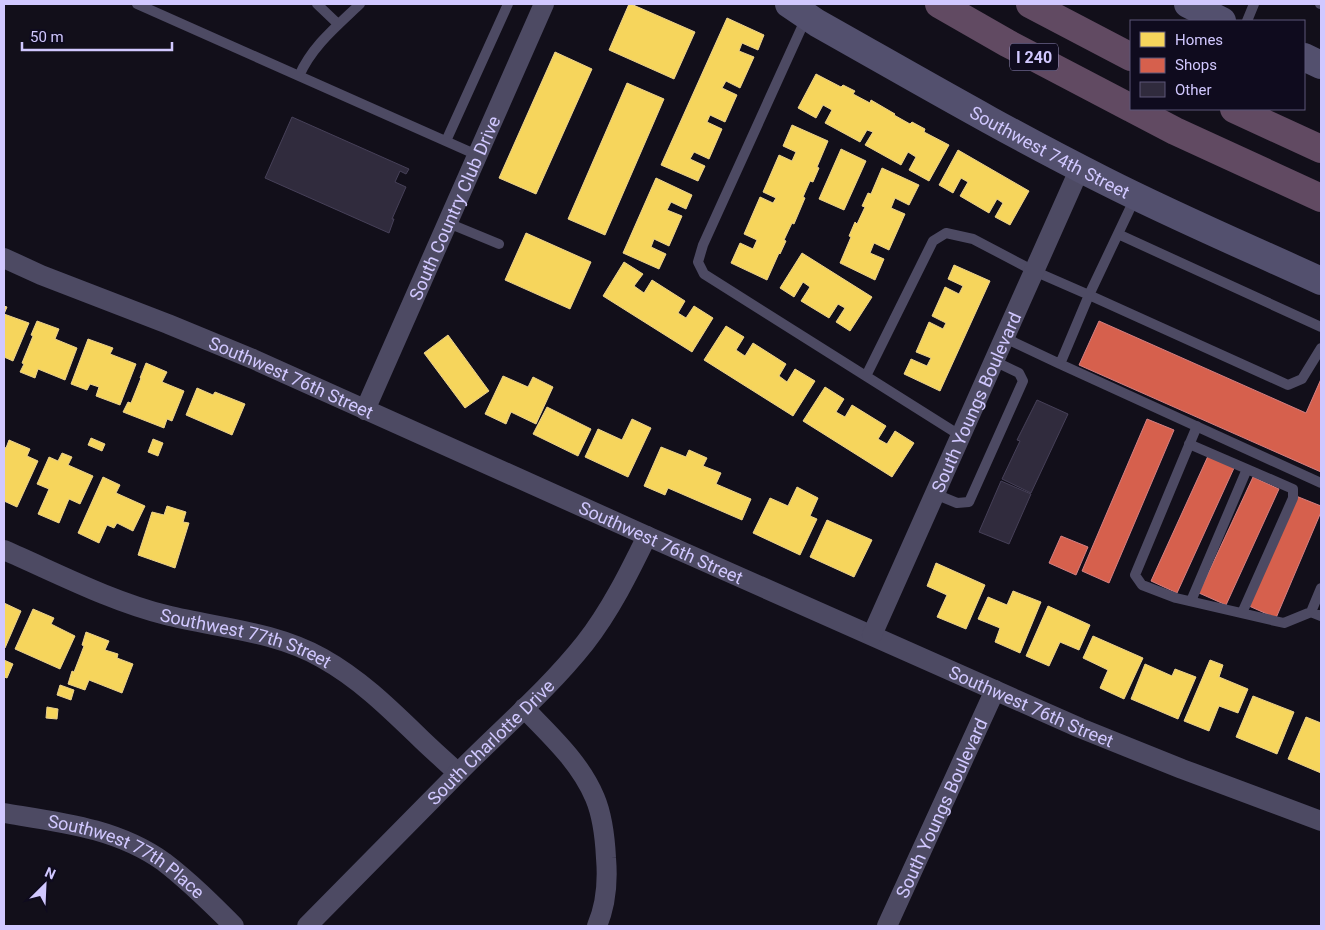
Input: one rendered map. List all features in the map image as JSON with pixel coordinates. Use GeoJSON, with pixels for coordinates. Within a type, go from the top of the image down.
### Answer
{"type":"FeatureCollection","features":[{"type":"Feature","properties":{"kind":"highway","name":"I 240"},"geometry":{"type":"LineString","coordinates":[[939,4],[1007,43],[1130,107]]}},
{"type":"Feature","properties":{"kind":"highway","name":"I 240"},"geometry":{"type":"LineString","coordinates":[[1030,4],[1130,56]]}},
{"type":"Feature","properties":{"kind":"highway","name":"I 240"},"geometry":{"type":"LineString","coordinates":[[1136,110],[1175,131],[1321,198]]}},
{"type":"Feature","properties":{"kind":"highway"},"geometry":{"type":"LineString","coordinates":[[1236,110],[1321,149]]}},
{"type":"Feature","properties":{"kind":"main road"},"geometry":{"type":"LineString","coordinates":[[1188,4],[1221,18]]}},
{"type":"Feature","properties":{"kind":"main road","name":"Southwest 74th Street"},"geometry":{"type":"LineString","coordinates":[[798,10],[843,38],[1080,168],[1136,196],[1321,281]]}},
{"type":"Feature","properties":{"kind":"main road"},"geometry":{"type":"LineString","coordinates":[[1305,58],[1321,65]]}},
{"type":"Feature","properties":{"kind":"street","name":"South Country Club Drive"},"geometry":{"type":"LineString","coordinates":[[365,410],[544,4]]}},
{"type":"Feature","properties":{"kind":"street","name":"South Youngs Boulevard"},"geometry":{"type":"LineString","coordinates":[[872,635],[1080,168]]}},
{"type":"Feature","properties":{"kind":"street","name":"Southwest 76th Street"},"geometry":{"type":"LineString","coordinates":[[4,258],[50,279],[253,359],[1080,728],[1182,769],[1321,821]]}},
{"type":"Feature","properties":{"kind":"street","name":"South Charlotte Drive"},"geometry":{"type":"LineString","coordinates":[[307,926],[557,676],[600,622],[620,590],[647,536]]}},
{"type":"Feature","properties":{"kind":"street","name":"Southwest 77th Street"},"geometry":{"type":"LineString","coordinates":[[4,550],[88,587],[141,607],[166,615],[265,635],[321,657],[343,670],[382,701],[458,773]]}},
{"type":"Feature","properties":{"kind":"street","name":"South Youngs Boulevard"},"geometry":{"type":"LineString","coordinates":[[887,926],[995,690]]}},
{"type":"Feature","properties":{"kind":"street"},"geometry":{"type":"LineString","coordinates":[[524,708],[566,752],[589,784],[596,800],[605,840],[607,865],[604,905],[597,926]]}},
{"type":"Feature","properties":{"kind":"street","name":"Southwest 77th Place"},"geometry":{"type":"LineString","coordinates":[[4,813],[90,828],[146,850],[163,861],[188,882],[234,926]]}},
{"type":"Feature","properties":{"kind":"lane"},"geometry":{"type":"LineString","coordinates":[[138,4],[477,154]]}},
{"type":"Feature","properties":{"kind":"lane"},"geometry":{"type":"LineString","coordinates":[[317,4],[338,24]]}},
{"type":"Feature","properties":{"kind":"lane"},"geometry":{"type":"LineString","coordinates":[[299,76],[310,54],[360,4]]}},
{"type":"Feature","properties":{"kind":"lane"},"geometry":{"type":"LineString","coordinates":[[446,140],[508,4]]}},
{"type":"Feature","properties":{"kind":"lane"},"geometry":{"type":"LineString","coordinates":[[1247,20],[1254,4]]}},
{"type":"Feature","properties":{"kind":"lane"},"geometry":{"type":"LineString","coordinates":[[798,10],[703,245],[698,262],[704,274],[961,436]]}},
{"type":"Feature","properties":{"kind":"lane"},"geometry":{"type":"LineString","coordinates":[[1060,364],[1089,295],[1136,196]]}},
{"type":"Feature","properties":{"kind":"lane"},"geometry":{"type":"LineString","coordinates":[[448,223],[499,244]]}},
{"type":"Feature","properties":{"kind":"lane"},"geometry":{"type":"LineString","coordinates":[[866,376],[933,241],[946,233],[973,239],[1034,272],[1089,295],[1288,386],[1302,379],[1321,348]]}},
{"type":"Feature","properties":{"kind":"lane"},"geometry":{"type":"LineString","coordinates":[[1118,234],[1321,327]]}},
{"type":"Feature","properties":{"kind":"lane"},"geometry":{"type":"LineString","coordinates":[[1005,338],[1321,483]]}},
{"type":"Feature","properties":{"kind":"lane"},"geometry":{"type":"LineString","coordinates":[[935,494],[957,503],[970,502],[1023,381],[1019,373],[994,361]]}},
{"type":"Feature","properties":{"kind":"lane"},"geometry":{"type":"LineString","coordinates":[[1197,426],[1135,575],[1142,585],[1176,598],[1284,624],[1311,612],[1321,588]]}},
{"type":"Feature","properties":{"kind":"lane"},"geometry":{"type":"LineString","coordinates":[[1189,444],[1293,489],[1293,498],[1242,613]]}},
{"type":"Feature","properties":{"kind":"lane"},"geometry":{"type":"LineString","coordinates":[[1191,601],[1247,469]]}},
{"type":"Feature","properties":{"kind":"lane"},"geometry":{"type":"LineString","coordinates":[[1311,612],[1321,616]]}},
{"type":"Feature","properties":{"kind":"building: Homes"},"geometry":{"type":"Polygon","coordinates":[[[629,4],[695,32],[674,79],[609,50],[629,4]]]}},
{"type":"Feature","properties":{"kind":"building: Homes"},"geometry":{"type":"Polygon","coordinates":[[[727,18],[764,35],[758,50],[742,43],[739,51],[754,57],[740,88],[726,81],[722,88],[737,95],[725,122],[710,115],[707,122],[722,129],[709,159],[694,152],[690,159],[705,166],[698,181],[661,165],[727,18]]]}},
{"type":"Feature","properties":{"kind":"building: Homes"},"geometry":{"type":"Polygon","coordinates":[[[555,52],[592,69],[536,194],[499,178],[555,52]]]}},
{"type":"Feature","properties":{"kind":"building: Homes"},"geometry":{"type":"Polygon","coordinates":[[[816,74],[841,87],[843,85],[855,91],[853,94],[870,103],[871,100],[910,124],[912,122],[925,129],[924,132],[949,145],[929,181],[909,170],[916,157],[908,152],[901,165],[865,145],[873,132],[867,130],[860,142],[825,123],[832,110],[823,105],[816,118],[798,108],[816,74]]]}},
{"type":"Feature","properties":{"kind":"building: Homes"},"geometry":{"type":"Polygon","coordinates":[[[627,83],[664,99],[605,235],[568,219],[627,83]]]}},
{"type":"Feature","properties":{"kind":"building: Homes"},"geometry":{"type":"Polygon","coordinates":[[[792,125],[828,141],[813,182],[810,181],[794,224],[792,223],[784,240],[786,241],[767,280],[731,263],[740,243],[753,249],[757,240],[744,234],[760,197],[773,203],[776,198],[763,192],[779,155],[792,161],[796,152],[783,146],[792,125]]]}},
{"type":"Feature","properties":{"kind":"building: Homes"},"geometry":{"type":"Polygon","coordinates":[[[841,149],[866,161],[844,210],[819,199],[841,149]]]}},
{"type":"Feature","properties":{"kind":"building: Homes"},"geometry":{"type":"Polygon","coordinates":[[[958,150],[1029,191],[1010,225],[995,217],[1003,203],[997,199],[989,213],[960,196],[968,182],[961,178],[953,193],[939,185],[958,150]]]}},
{"type":"Feature","properties":{"kind":"building: Homes"},"geometry":{"type":"Polygon","coordinates":[[[882,168],[919,185],[909,205],[895,198],[891,208],[905,214],[889,250],[874,243],[870,253],[884,259],[875,280],[840,263],[855,222],[857,224],[865,207],[862,206],[868,193],[871,194],[882,168]]]}},
{"type":"Feature","properties":{"kind":"building: Homes"},"geometry":{"type":"Polygon","coordinates":[[[656,178],[692,195],[686,209],[671,202],[667,210],[682,216],[669,246],[654,239],[651,247],[666,254],[659,269],[623,253],[656,178]]]}},
{"type":"Feature","properties":{"kind":"building: Homes"},"geometry":{"type":"Polygon","coordinates":[[[526,233],[591,262],[570,309],[505,280],[526,233]]]}},
{"type":"Feature","properties":{"kind":"building: Homes"},"geometry":{"type":"Polygon","coordinates":[[[802,253],[872,297],[850,331],[836,322],[845,308],[838,304],[829,318],[801,301],[810,287],[803,282],[794,297],[780,288],[802,253]]]}},
{"type":"Feature","properties":{"kind":"building: Homes"},"geometry":{"type":"Polygon","coordinates":[[[624,262],[643,274],[634,286],[644,293],[652,280],[685,301],[678,313],[686,318],[694,306],[713,318],[692,352],[603,296],[624,262]]]}},
{"type":"Feature","properties":{"kind":"building: Homes"},"geometry":{"type":"Polygon","coordinates":[[[954,265],[990,281],[940,391],[904,374],[911,359],[927,366],[931,358],[916,352],[929,322],[943,329],[946,323],[932,316],[945,287],[959,294],[963,286],[948,279],[954,265]]]}},
{"type":"Feature","properties":{"kind":"building: Homes"},"geometry":{"type":"Polygon","coordinates":[[[4,314],[29,323],[13,361],[4,357],[4,314]]]}},
{"type":"Feature","properties":{"kind":"building: Homes"},"geometry":{"type":"Polygon","coordinates":[[[37,321],[59,329],[55,339],[77,348],[65,380],[38,369],[35,378],[20,372],[37,321]]]}},
{"type":"Feature","properties":{"kind":"building: Homes"},"geometry":{"type":"Polygon","coordinates":[[[726,326],[744,337],[736,350],[745,356],[753,343],[786,364],[779,376],[787,382],[795,369],[815,381],[793,416],[704,360],[726,326]]]}},
{"type":"Feature","properties":{"kind":"building: Homes"},"geometry":{"type":"Polygon","coordinates":[[[448,335],[489,391],[465,408],[424,353],[448,335]]]}},
{"type":"Feature","properties":{"kind":"building: Homes"},"geometry":{"type":"Polygon","coordinates":[[[88,339],[113,348],[110,354],[136,364],[120,405],[96,396],[99,387],[90,384],[87,390],[71,384],[88,339]]]}},
{"type":"Feature","properties":{"kind":"building: Homes"},"geometry":{"type":"Polygon","coordinates":[[[146,363],[167,372],[162,382],[184,391],[172,421],[167,419],[164,428],[123,412],[128,402],[131,403],[146,363]]]}},
{"type":"Feature","properties":{"kind":"building: Homes"},"geometry":{"type":"Polygon","coordinates":[[[503,376],[528,387],[533,377],[553,387],[536,424],[511,412],[506,424],[485,414],[503,376]]]}},
{"type":"Feature","properties":{"kind":"building: Homes"},"geometry":{"type":"Polygon","coordinates":[[[825,387],[844,399],[836,412],[845,417],[852,405],[886,426],[878,439],[887,444],[895,431],[914,443],[892,477],[803,421],[825,387]]]}},
{"type":"Feature","properties":{"kind":"building: Homes"},"geometry":{"type":"Polygon","coordinates":[[[197,388],[213,395],[215,392],[245,404],[232,435],[186,415],[197,388]]]}},
{"type":"Feature","properties":{"kind":"building: Homes"},"geometry":{"type":"Polygon","coordinates":[[[547,407],[591,429],[578,456],[533,434],[547,407]]]}},
{"type":"Feature","properties":{"kind":"building: Homes"},"geometry":{"type":"Polygon","coordinates":[[[632,419],[651,428],[628,477],[585,457],[598,429],[622,440],[632,419]]]}},
{"type":"Feature","properties":{"kind":"building: Homes"},"geometry":{"type":"Polygon","coordinates":[[[91,438],[105,444],[102,451],[88,445],[91,438]]]}},
{"type":"Feature","properties":{"kind":"building: Homes"},"geometry":{"type":"Polygon","coordinates":[[[153,439],[163,443],[158,456],[148,452],[153,439]]]}},
{"type":"Feature","properties":{"kind":"building: Homes"},"geometry":{"type":"Polygon","coordinates":[[[9,440],[30,449],[27,456],[38,461],[17,507],[4,501],[4,447],[6,448],[9,440]]]}},
{"type":"Feature","properties":{"kind":"building: Homes"},"geometry":{"type":"Polygon","coordinates":[[[661,447],[686,457],[689,450],[707,458],[703,466],[721,473],[716,484],[751,499],[742,520],[668,488],[665,495],[644,486],[661,447]]]}},
{"type":"Feature","properties":{"kind":"building: Homes"},"geometry":{"type":"Polygon","coordinates":[[[62,453],[72,457],[68,465],[93,476],[80,504],[69,499],[59,523],[38,514],[49,489],[37,484],[49,457],[58,461],[62,453]]]}},
{"type":"Feature","properties":{"kind":"building: Homes"},"geometry":{"type":"Polygon","coordinates":[[[103,477],[120,485],[116,493],[145,506],[133,531],[117,523],[114,528],[107,525],[99,543],[78,533],[103,477]]]}},
{"type":"Feature","properties":{"kind":"building: Homes"},"geometry":{"type":"Polygon","coordinates":[[[797,487],[818,498],[810,516],[817,519],[800,555],[753,533],[770,498],[788,506],[797,487]]]}},
{"type":"Feature","properties":{"kind":"building: Homes"},"geometry":{"type":"Polygon","coordinates":[[[167,506],[186,512],[183,522],[189,523],[175,568],[138,555],[152,512],[164,515],[167,506]]]}},
{"type":"Feature","properties":{"kind":"building: Homes"},"geometry":{"type":"Polygon","coordinates":[[[827,520],[872,540],[854,577],[810,557],[827,520]]]}},
{"type":"Feature","properties":{"kind":"building: Homes"},"geometry":{"type":"Polygon","coordinates":[[[936,563],[985,585],[966,629],[937,617],[947,595],[927,586],[936,563]]]}},
{"type":"Feature","properties":{"kind":"building: Homes"},"geometry":{"type":"Polygon","coordinates":[[[1013,591],[1041,602],[1020,653],[995,642],[1000,628],[978,619],[988,597],[1007,605],[1013,591]]]}},
{"type":"Feature","properties":{"kind":"building: Homes"},"geometry":{"type":"Polygon","coordinates":[[[4,603],[21,611],[5,648],[4,648],[4,603]]]}},
{"type":"Feature","properties":{"kind":"building: Homes"},"geometry":{"type":"Polygon","coordinates":[[[1048,606],[1090,625],[1079,650],[1060,642],[1049,666],[1026,656],[1048,606]]]}},
{"type":"Feature","properties":{"kind":"building: Homes"},"geometry":{"type":"Polygon","coordinates":[[[33,609],[54,618],[51,624],[75,636],[60,669],[15,649],[33,609]]]}},
{"type":"Feature","properties":{"kind":"building: Homes"},"geometry":{"type":"Polygon","coordinates":[[[86,632],[109,641],[105,650],[118,654],[117,658],[133,664],[122,693],[89,680],[85,690],[68,684],[84,646],[82,645],[86,632]]]}},
{"type":"Feature","properties":{"kind":"building: Homes"},"geometry":{"type":"Polygon","coordinates":[[[1093,636],[1143,658],[1124,699],[1100,688],[1108,670],[1083,658],[1093,636]]]}},
{"type":"Feature","properties":{"kind":"building: Homes"},"geometry":{"type":"Polygon","coordinates":[[[4,660],[13,664],[7,678],[4,677],[4,660]]]}},
{"type":"Feature","properties":{"kind":"building: Homes"},"geometry":{"type":"Polygon","coordinates":[[[1210,660],[1223,665],[1219,677],[1248,689],[1238,713],[1219,706],[1209,731],[1184,721],[1210,660]]]}},
{"type":"Feature","properties":{"kind":"building: Homes"},"geometry":{"type":"Polygon","coordinates":[[[1145,664],[1172,676],[1175,669],[1196,677],[1178,719],[1131,699],[1145,664]]]}},
{"type":"Feature","properties":{"kind":"building: Homes"},"geometry":{"type":"Polygon","coordinates":[[[60,685],[74,690],[71,700],[57,695],[60,685]]]}},
{"type":"Feature","properties":{"kind":"building: Homes"},"geometry":{"type":"Polygon","coordinates":[[[1253,696],[1294,712],[1277,754],[1236,737],[1253,696]]]}},
{"type":"Feature","properties":{"kind":"building: Homes"},"geometry":{"type":"Polygon","coordinates":[[[47,707],[58,709],[57,719],[46,718],[47,707]]]}},
{"type":"Feature","properties":{"kind":"building: Homes"},"geometry":{"type":"Polygon","coordinates":[[[1306,717],[1321,723],[1321,773],[1288,759],[1306,717]]]}},
{"type":"Feature","properties":{"kind":"building: Shops"},"geometry":{"type":"Polygon","coordinates":[[[1099,321],[1306,413],[1321,379],[1321,472],[1079,365],[1099,321]]]}},
{"type":"Feature","properties":{"kind":"building: Shops"},"geometry":{"type":"Polygon","coordinates":[[[1147,419],[1174,430],[1109,583],[1082,571],[1147,419]]]}},
{"type":"Feature","properties":{"kind":"building: Shops"},"geometry":{"type":"Polygon","coordinates":[[[1208,456],[1234,468],[1177,593],[1151,581],[1208,456]]]}},
{"type":"Feature","properties":{"kind":"building: Shops"},"geometry":{"type":"Polygon","coordinates":[[[1253,477],[1279,489],[1226,605],[1199,593],[1253,477]]]}},
{"type":"Feature","properties":{"kind":"building: Shops"},"geometry":{"type":"Polygon","coordinates":[[[1296,496],[1321,506],[1321,512],[1276,618],[1249,606],[1296,496]]]}},
{"type":"Feature","properties":{"kind":"building: Shops"},"geometry":{"type":"Polygon","coordinates":[[[1061,536],[1088,547],[1076,575],[1049,563],[1061,536]]]}},
{"type":"Feature","properties":{"kind":"building: Other"},"geometry":{"type":"Polygon","coordinates":[[[292,117],[409,169],[406,174],[400,171],[395,182],[406,187],[392,219],[394,219],[389,233],[265,178],[292,117]]]}},
{"type":"Feature","properties":{"kind":"building: Other"},"geometry":{"type":"Polygon","coordinates":[[[1037,400],[1068,414],[1031,493],[1002,479],[1020,441],[1017,440],[1037,400]]]}},
{"type":"Feature","properties":{"kind":"building: Other"},"geometry":{"type":"Polygon","coordinates":[[[1001,481],[1031,494],[1009,544],[979,532],[1001,481]]]}}]}
